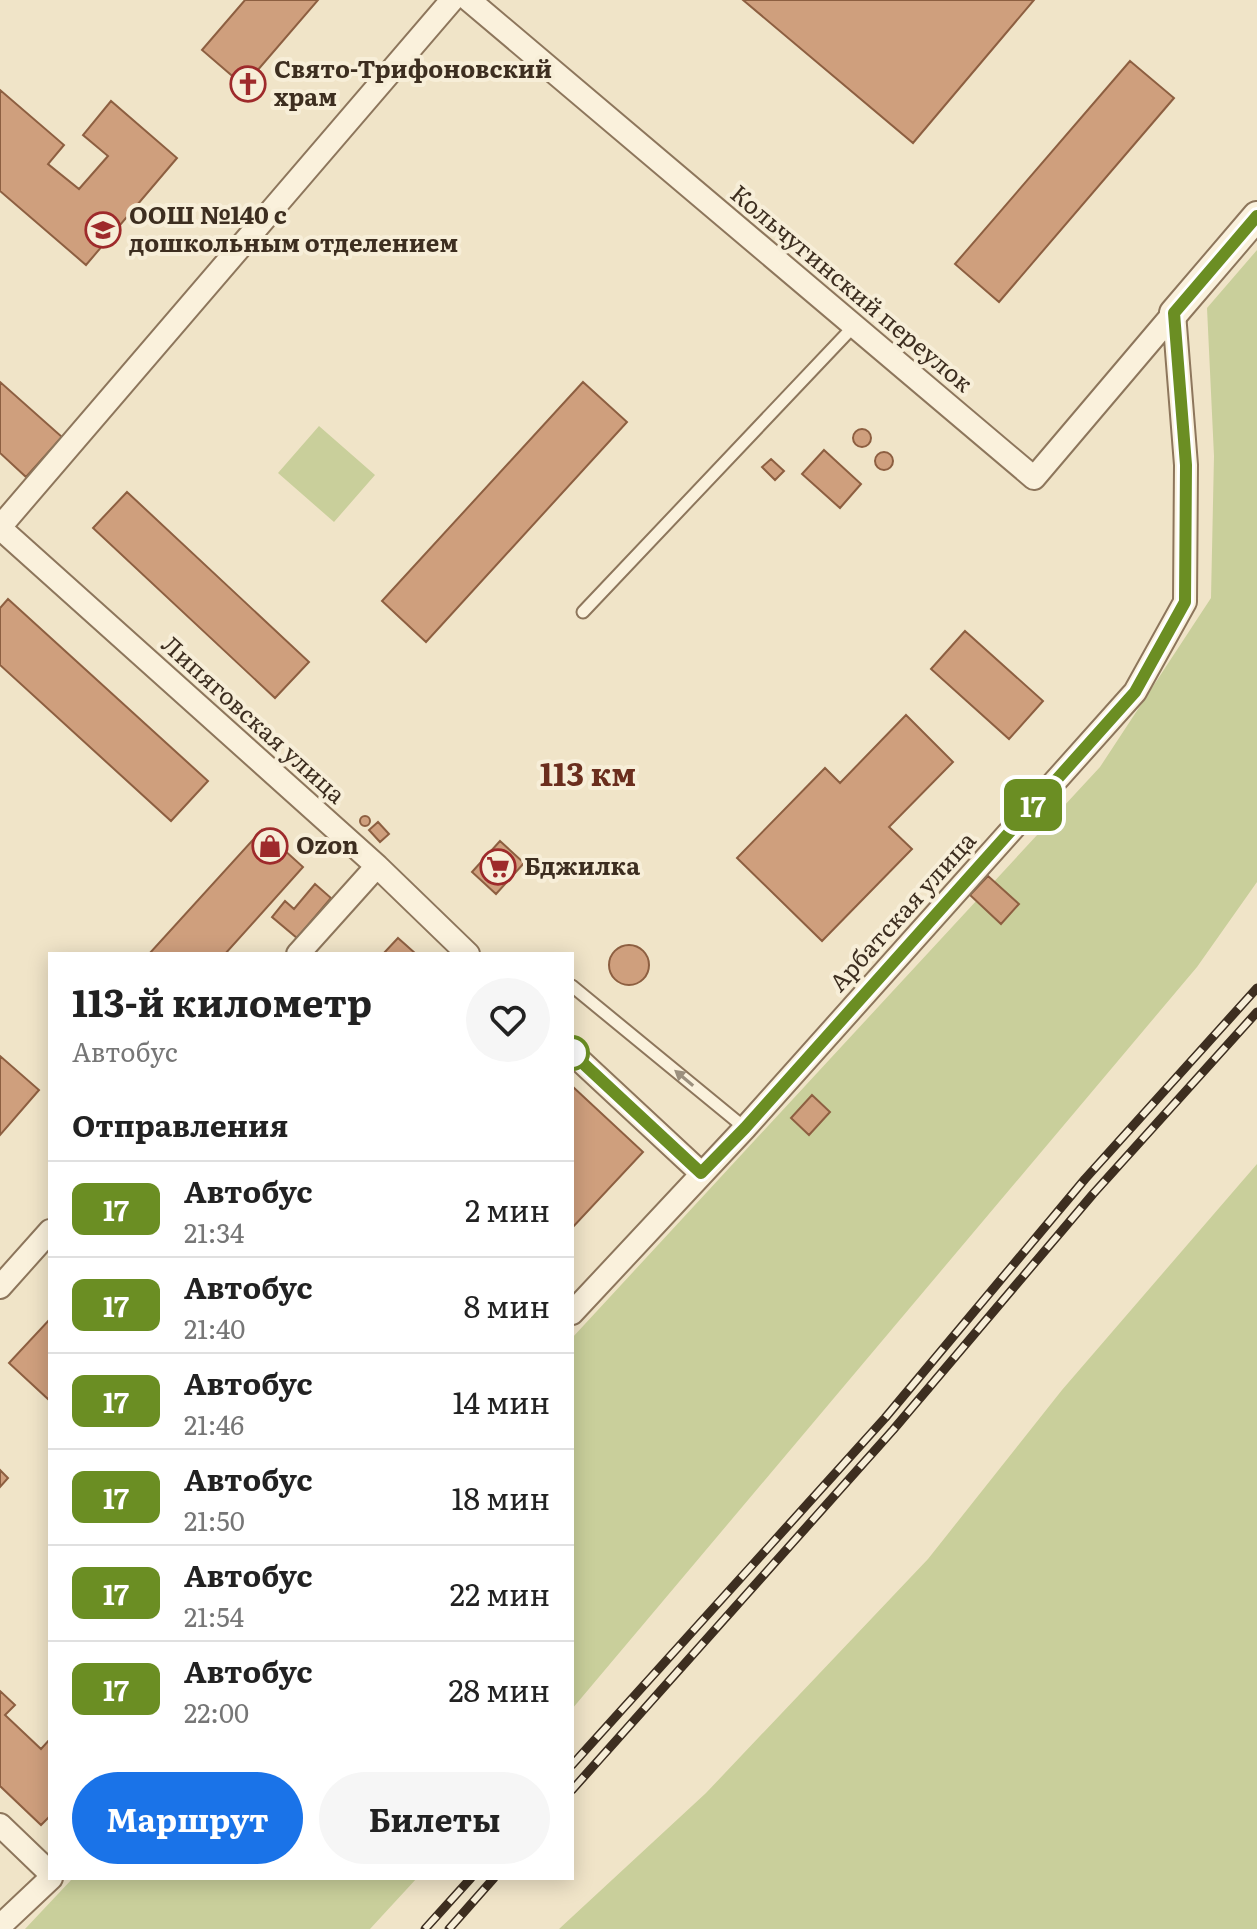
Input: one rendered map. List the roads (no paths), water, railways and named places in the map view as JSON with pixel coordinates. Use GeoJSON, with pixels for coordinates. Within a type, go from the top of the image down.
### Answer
{"type":"FeatureCollection","features":[{"type":"Feature","properties":{"kind":"street","name":"Липяговская улица"},"geometry":{"type":"LineString","coordinates":[[452,0],[0,528],[377,866],[466,952]]}},
{"type":"Feature","properties":{"kind":"street","name":"Кольчугинский переулок"},"geometry":{"type":"LineString","coordinates":[[469,0],[1034,478],[1174,313]]}},
{"type":"Feature","properties":{"kind":"street"},"geometry":{"type":"LineString","coordinates":[[1174,313],[1257,216]]}},
{"type":"Feature","properties":{"kind":"street","name":"Арбатская улица"},"geometry":{"type":"LineString","coordinates":[[574,1311],[745,1128],[1135,692],[1185,602],[1186,465],[1174,313]]}},
{"type":"Feature","properties":{"kind":"street"},"geometry":{"type":"LineString","coordinates":[[300,952],[377,866]]}},
{"type":"Feature","properties":{"kind":"street"},"geometry":{"type":"LineString","coordinates":[[574,1055],[701,1173]]}},
{"type":"Feature","properties":{"kind":"street"},"geometry":{"type":"LineString","coordinates":[[0,1287],[48,1233]]}},
{"type":"Feature","properties":{"kind":"street"},"geometry":{"type":"LineString","coordinates":[[0,1825],[48,1873]]}},
{"type":"Feature","properties":{"kind":"street"},"geometry":{"type":"LineString","coordinates":[[0,1926],[48,1879]]}},
{"type":"Feature","properties":{"kind":"lane"},"geometry":{"type":"LineString","coordinates":[[583,612],[854,326]]}},
{"type":"Feature","properties":{"kind":"lane"},"geometry":{"type":"LineString","coordinates":[[574,988],[745,1128]]}},
{"type":"Feature","properties":{"kind":"railway"},"geometry":{"type":"LineString","coordinates":[[574,1763],[885,1418],[1085,1179],[1257,988]]}},
{"type":"Feature","properties":{"kind":"railway"},"geometry":{"type":"LineString","coordinates":[[574,1788],[893,1430],[1093,1194],[1257,1012]]}},
{"type":"Feature","properties":{"kind":"railway"},"geometry":{"type":"LineString","coordinates":[[425,1929],[469,1880]]}},
{"type":"Feature","properties":{"kind":"railway"},"geometry":{"type":"LineString","coordinates":[[449,1929],[492,1880]]}},
{"type":"Feature","properties":{"kind":"place","name":"Свято-Трифоновский храм"},"geometry":{"type":"Point","coordinates":[248,84]}},
{"type":"Feature","properties":{"kind":"place","name":"ООШ №140 с дошкольным отделением"},"geometry":{"type":"Point","coordinates":[103,230]}},
{"type":"Feature","properties":{"kind":"place","name":"Ozon"},"geometry":{"type":"Point","coordinates":[270,846]}},
{"type":"Feature","properties":{"kind":"place","name":"Бджилка"},"geometry":{"type":"Point","coordinates":[498,867]}},
{"type":"Feature","properties":{"kind":"district","name":"113 км"},"geometry":{"type":"Point","coordinates":[588,775]}}]}
